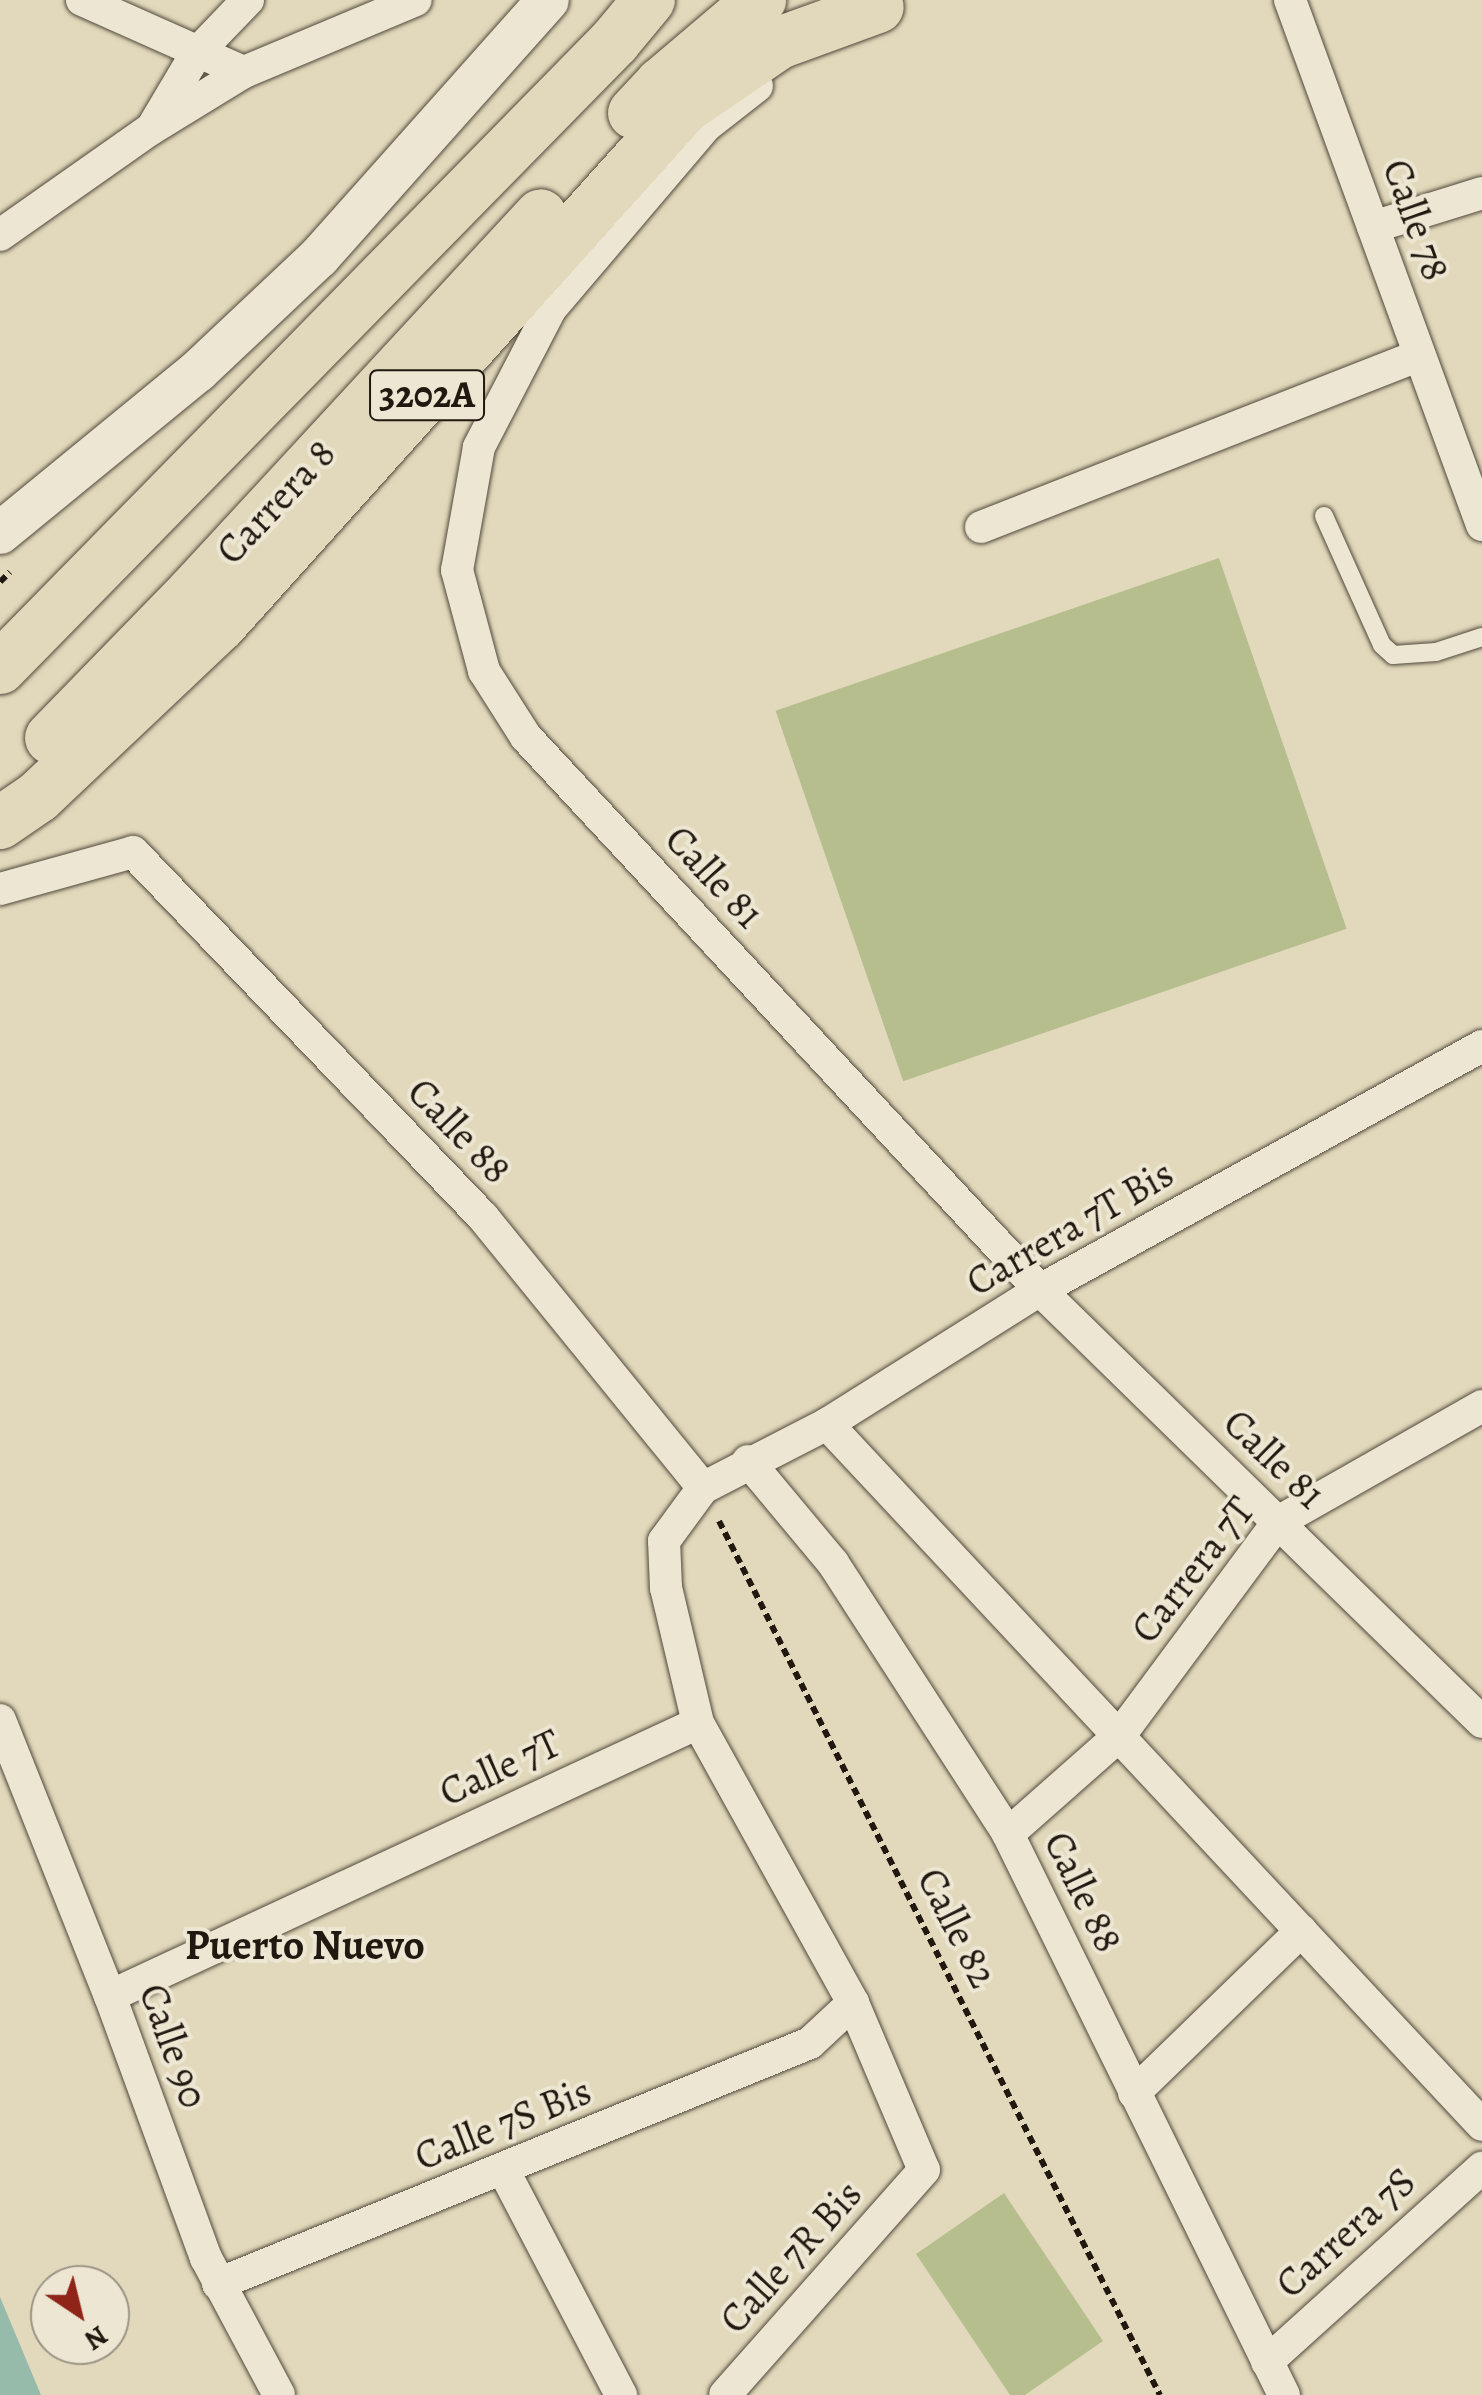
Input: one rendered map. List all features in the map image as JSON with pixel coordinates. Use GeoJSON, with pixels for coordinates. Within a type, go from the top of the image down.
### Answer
{"type":"FeatureCollection","features":[{"type":"Feature","properties":{"kind":"main road","name":"Carrera 8"},"geometry":{"type":"LineString","coordinates":[[0,668],[615,41],[649,0]]}},
{"type":"Feature","properties":{"kind":"main road","name":"Carrera 8"},"geometry":{"type":"LineString","coordinates":[[0,788],[192,593],[661,84],[760,0]]}},
{"type":"Feature","properties":{"kind":"main road","name":"3202A"},"geometry":{"type":"LineString","coordinates":[[0,823],[38,797],[221,624],[686,108],[780,43],[887,3]]}},
{"type":"Feature","properties":{"kind":"street"},"geometry":{"type":"LineString","coordinates":[[82,0],[196,54],[244,72]]}},
{"type":"Feature","properties":{"kind":"street"},"geometry":{"type":"LineString","coordinates":[[151,128],[196,54],[248,0]]}},
{"type":"Feature","properties":{"kind":"street"},"geometry":{"type":"LineString","coordinates":[[0,235],[151,128],[244,72],[416,0]]}},
{"type":"Feature","properties":{"kind":"street"},"geometry":{"type":"LineString","coordinates":[[0,533],[198,371],[319,257],[548,0]]}},
{"type":"Feature","properties":{"kind":"street","name":"Calle 78"},"geometry":{"type":"LineString","coordinates":[[1290,0],[1482,526]]}},
{"type":"Feature","properties":{"kind":"street","name":"Calle 81"},"geometry":{"type":"LineString","coordinates":[[887,3],[790,61],[706,126],[551,308],[479,447],[458,570],[484,671],[526,738],[1040,1290],[1482,1722]]}},
{"type":"Feature","properties":{"kind":"street"},"geometry":{"type":"LineString","coordinates":[[1373,227],[1482,193]]}},
{"type":"Feature","properties":{"kind":"street"},"geometry":{"type":"LineString","coordinates":[[981,527],[1420,355]]}},
{"type":"Feature","properties":{"kind":"street","name":"Calle 88"},"geometry":{"type":"LineString","coordinates":[[0,889],[133,852],[483,1217],[703,1488]]}},
{"type":"Feature","properties":{"kind":"street","name":"Carrera 7T Bis"},"geometry":{"type":"LineString","coordinates":[[703,1488],[748,1461],[828,1424],[1040,1290],[1482,1046]]}},
{"type":"Feature","properties":{"kind":"street","name":"Carrera 7T"},"geometry":{"type":"LineString","coordinates":[[1008,1834],[1120,1735],[1278,1522],[1482,1406]]}},
{"type":"Feature","properties":{"kind":"street"},"geometry":{"type":"LineString","coordinates":[[828,1424],[1482,2125]]}},
{"type":"Feature","properties":{"kind":"street","name":"Calle 88"},"geometry":{"type":"LineString","coordinates":[[748,1461],[833,1563],[1008,1834],[1284,2395]]}},
{"type":"Feature","properties":{"kind":"street"},"geometry":{"type":"LineString","coordinates":[[703,1488],[664,1540],[666,1588],[698,1723],[853,2004]]}},
{"type":"Feature","properties":{"kind":"street","name":"Calle 90"},"geometry":{"type":"LineString","coordinates":[[0,1720],[110,1996],[218,2284],[278,2395]]}},
{"type":"Feature","properties":{"kind":"street","name":"Calle 7T"},"geometry":{"type":"LineString","coordinates":[[110,1996],[698,1723]]}},
{"type":"Feature","properties":{"kind":"street"},"geometry":{"type":"LineString","coordinates":[[1134,2093],[1302,1931]]}},
{"type":"Feature","properties":{"kind":"street","name":"Calle 7S Bis"},"geometry":{"type":"LineString","coordinates":[[218,2284],[504,2171],[819,2038],[853,2004]]}},
{"type":"Feature","properties":{"kind":"street","name":"Calle 7R Bis"},"geometry":{"type":"LineString","coordinates":[[725,2395],[924,2170],[853,2004]]}},
{"type":"Feature","properties":{"kind":"street","name":"Carrera 7S"},"geometry":{"type":"LineString","coordinates":[[1267,2362],[1482,2168]]}},
{"type":"Feature","properties":{"kind":"street"},"geometry":{"type":"LineString","coordinates":[[504,2171],[620,2395]]}},
{"type":"Feature","properties":{"kind":"lane"},"geometry":{"type":"LineString","coordinates":[[1324,516],[1382,645],[1393,655],[1436,652],[1482,637]]}},
{"type":"Feature","properties":{"kind":"path","name":"Calle 82"},"geometry":{"type":"LineString","coordinates":[[703,1488],[1160,2395]]}},
{"type":"Feature","properties":{"kind":"shaded area"},"geometry":{"type":"Polygon","coordinates":[[[1219,558],[1347,929],[903,1081],[776,711],[1219,558]]]}},
{"type":"Feature","properties":{"kind":"shaded area"},"geometry":{"type":"Polygon","coordinates":[[[1004,2193],[1103,2341],[1025,2395],[1010,2395],[916,2254],[1004,2193]]]}},
{"type":"Feature","properties":{"kind":"shaded area"},"geometry":{"type":"Polygon","coordinates":[[[0,2297],[41,2395],[0,2395],[0,2297]]]}},
{"type":"Feature","properties":{"kind":"district","name":"Puerto Nuevo"},"geometry":{"type":"Point","coordinates":[305,1945]}}]}
